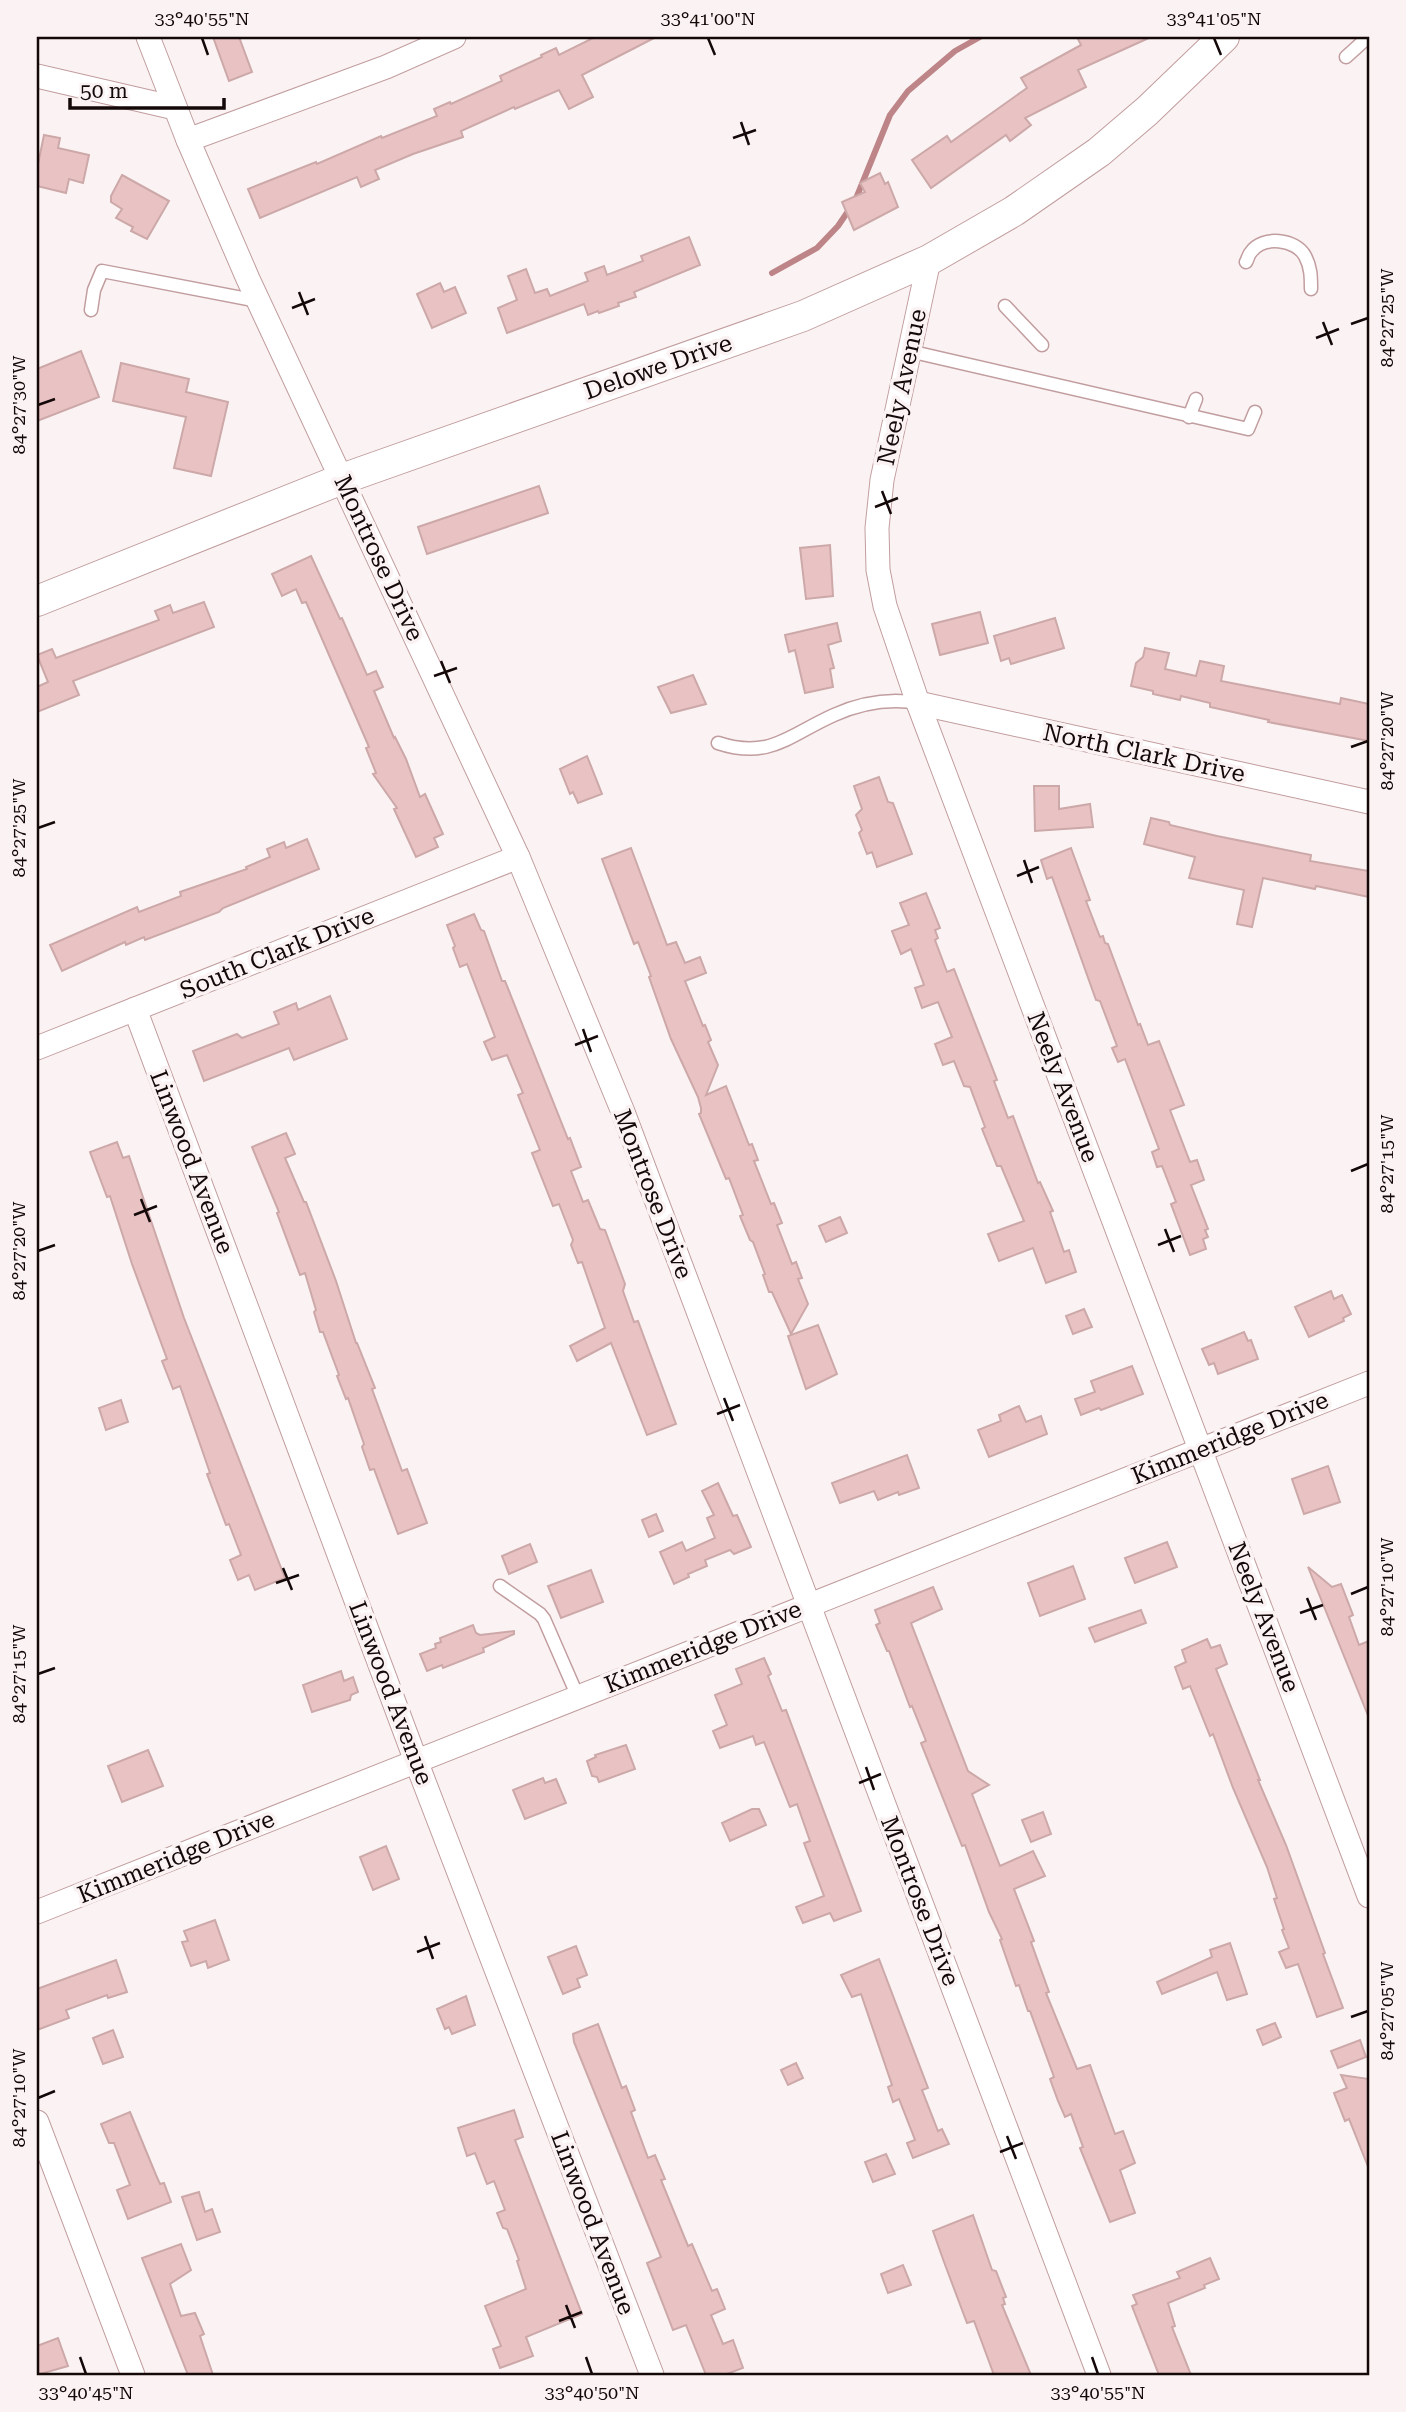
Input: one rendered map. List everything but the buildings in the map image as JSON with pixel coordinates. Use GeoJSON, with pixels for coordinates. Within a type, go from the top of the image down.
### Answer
{"type":"FeatureCollection","features":[{"type":"Feature","properties":{"kind":"street","name":"Montrose Drive"},"geometry":{"type":"LineString","coordinates":[[148,37],[188,140],[258,301],[518,857],[623,1112],[1100,2375]]}},
{"type":"Feature","properties":{"kind":"street"},"geometry":{"type":"LineString","coordinates":[[188,140],[386,67],[454,37]]}},
{"type":"Feature","properties":{"kind":"street","name":"Delowe Drive"},"geometry":{"type":"LineString","coordinates":[[37,601],[342,479],[803,316],[929,260],[1014,211],[1099,152],[1147,111],[1224,37]]}},
{"type":"Feature","properties":{"kind":"street"},"geometry":{"type":"LineString","coordinates":[[37,76],[175,108]]}},
{"type":"Feature","properties":{"kind":"street","name":"Neely Avenue"},"geometry":{"type":"LineString","coordinates":[[929,260],[882,480],[877,527],[878,570],[885,607],[918,703],[1369,1896]]}},
{"type":"Feature","properties":{"kind":"street","name":"North Clark Drive"},"geometry":{"type":"LineString","coordinates":[[918,703],[1369,802]]}},
{"type":"Feature","properties":{"kind":"street","name":"South Clark Drive"},"geometry":{"type":"LineString","coordinates":[[37,1048],[518,857]]}},
{"type":"Feature","properties":{"kind":"street","name":"Linwood Avenue"},"geometry":{"type":"LineString","coordinates":[[135,1009],[416,1761],[652,2375]]}},
{"type":"Feature","properties":{"kind":"street","name":"Kimmeridge Drive"},"geometry":{"type":"LineString","coordinates":[[37,1912],[1369,1383]]}},
{"type":"Feature","properties":{"kind":"street"},"geometry":{"type":"LineString","coordinates":[[37,2122],[133,2375]]}},
{"type":"Feature","properties":{"kind":"lane"},"geometry":{"type":"LineString","coordinates":[[1346,57],[1368,37]]}},
{"type":"Feature","properties":{"kind":"lane"},"geometry":{"type":"LineString","coordinates":[[1246,262],[1251,251],[1261,243],[1290,243],[1304,254],[1311,272],[1311,289]]}},
{"type":"Feature","properties":{"kind":"lane"},"geometry":{"type":"LineString","coordinates":[[91,310],[94,290],[102,271],[258,301]]}},
{"type":"Feature","properties":{"kind":"lane"},"geometry":{"type":"LineString","coordinates":[[1005,306],[1042,345]]}},
{"type":"Feature","properties":{"kind":"lane"},"geometry":{"type":"LineString","coordinates":[[909,351],[1248,429],[1255,412]]}},
{"type":"Feature","properties":{"kind":"lane"},"geometry":{"type":"LineString","coordinates":[[1189,417],[1196,399]]}},
{"type":"Feature","properties":{"kind":"lane"},"geometry":{"type":"LineString","coordinates":[[718,743],[736,749],[760,749],[799,734],[843,711],[883,701],[918,703]]}},
{"type":"Feature","properties":{"kind":"lane"},"geometry":{"type":"LineString","coordinates":[[500,1586],[544,1619],[578,1697]]}},
{"type":"Feature","properties":{"kind":"waterway"},"geometry":{"type":"LineString","coordinates":[[772,273],[817,248],[838,226],[855,201],[890,115],[908,91],[955,51],[980,37]]}}]}
